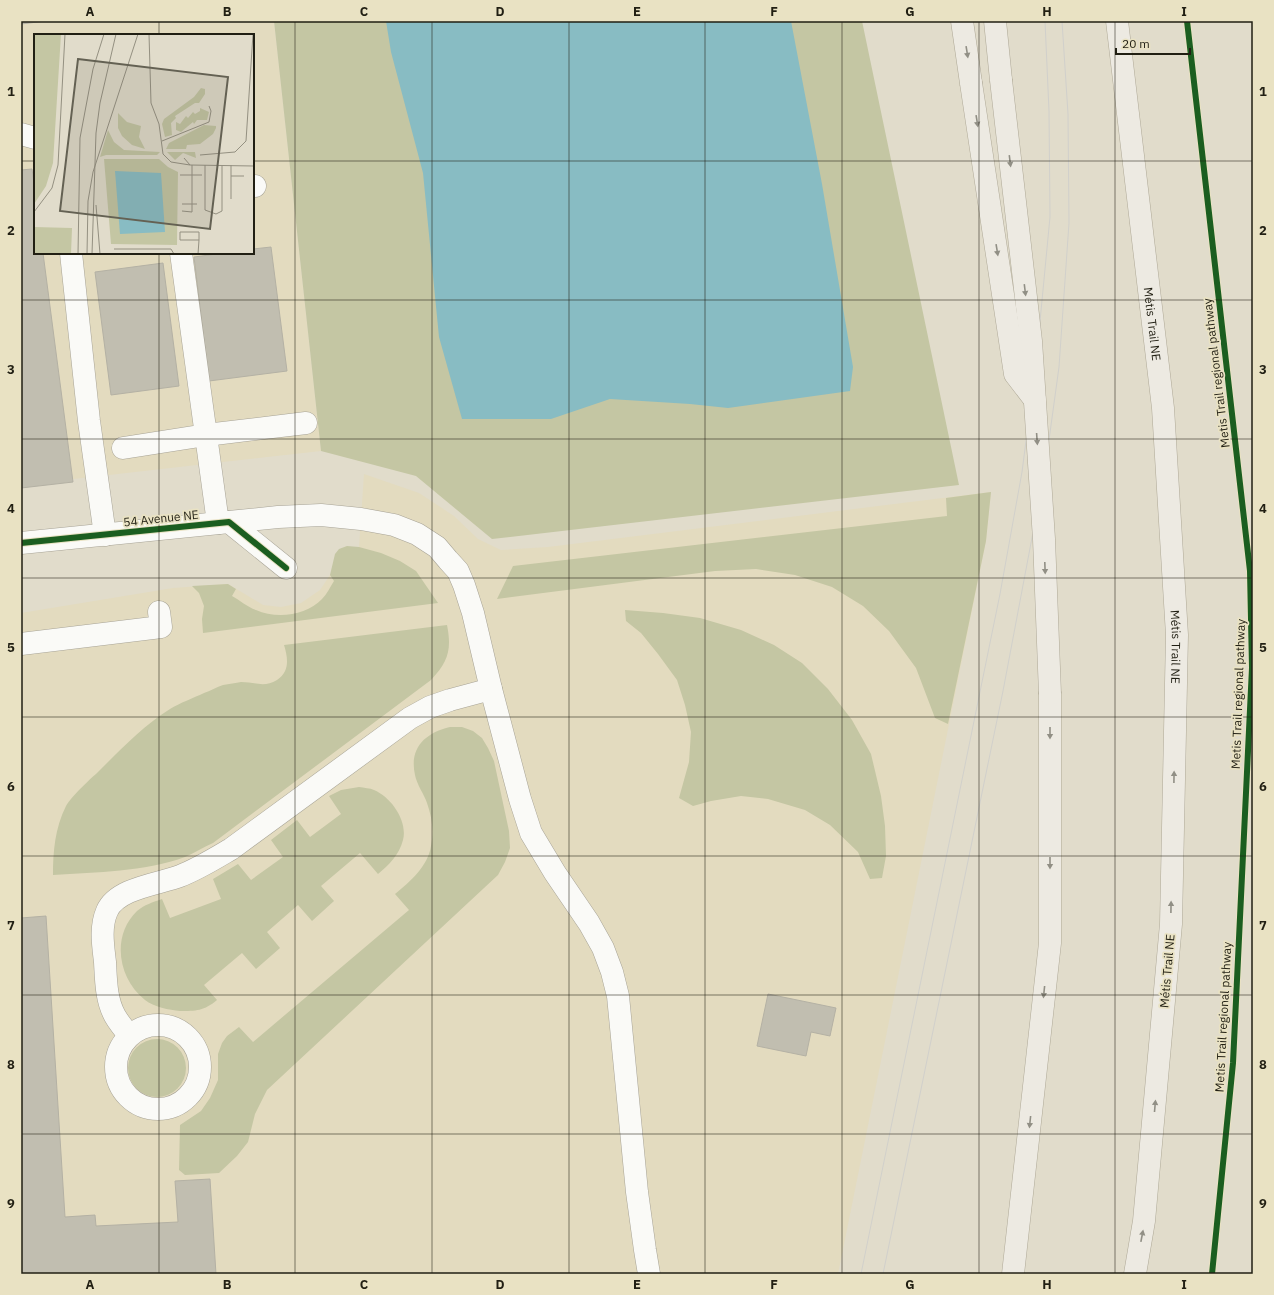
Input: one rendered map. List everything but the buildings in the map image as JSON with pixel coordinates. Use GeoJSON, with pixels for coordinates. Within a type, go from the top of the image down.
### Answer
{"type":"FeatureCollection","features":[{"type":"Feature","properties":{"kind":"main road"},"geometry":{"type":"LineString","coordinates":[[962,21],[1015,374],[1035,400]]}},
{"type":"Feature","properties":{"kind":"main road"},"geometry":{"type":"LineString","coordinates":[[995,21],[1031,341],[1044,539],[1050,694],[1050,943],[1013,1274]]}},
{"type":"Feature","properties":{"kind":"main road","name":"Métis Trail NE"},"geometry":{"type":"LineString","coordinates":[[1117,21],[1163,408],[1176,635],[1171,924],[1144,1221],[1134,1274]]}},
{"type":"Feature","properties":{"kind":"street"},"geometry":{"type":"LineString","coordinates":[[21,134],[34,138]]}},
{"type":"Feature","properties":{"kind":"street"},"geometry":{"type":"LineString","coordinates":[[71,254],[89,421],[105,534]]}},
{"type":"Feature","properties":{"kind":"street"},"geometry":{"type":"LineString","coordinates":[[181,254],[206,435],[224,522],[286,568]]}},
{"type":"Feature","properties":{"kind":"street"},"geometry":{"type":"LineString","coordinates":[[123,448],[206,435],[306,423]]}},
{"type":"Feature","properties":{"kind":"street","name":"54 Avenue NE"},"geometry":{"type":"LineString","coordinates":[[21,543],[278,517],[321,516],[361,519],[394,525],[417,534],[437,547],[458,572],[464,585],[473,613],[520,800],[531,833],[555,873],[589,923],[603,948],[614,978],[618,996],[637,1192],[649,1274]]}},
{"type":"Feature","properties":{"kind":"street"},"geometry":{"type":"LineString","coordinates":[[21,644],[161,627],[159,612]]}},
{"type":"Feature","properties":{"kind":"street"},"geometry":{"type":"LineString","coordinates":[[129,1035],[114,1015],[110,1006],[102,935],[104,919],[108,909],[117,899],[127,892],[179,876],[206,865],[231,849],[410,718],[430,707],[491,689]]}},
{"type":"Feature","properties":{"kind":"shaded area"},"geometry":{"type":"Polygon","coordinates":[[[21,21],[274,21],[321,451],[21,485],[21,21]]]}},
{"type":"Feature","properties":{"kind":"shaded area"},"geometry":{"type":"Polygon","coordinates":[[[364,474],[419,493],[454,516],[478,539],[501,550],[548,547],[991,492],[986,541],[838,1274],[21,1274],[21,613],[173,588],[228,584],[263,605],[281,607],[301,603],[320,590],[330,575],[359,547],[364,474]]]}},
{"type":"Feature","properties":{"kind":"green space"},"geometry":{"type":"Polygon","coordinates":[[[274,21],[862,21],[959,485],[492,539],[416,476],[321,451],[274,21]]]}},
{"type":"Feature","properties":{"kind":"green space"},"geometry":{"type":"Polygon","coordinates":[[[991,492],[986,541],[948,724],[935,718],[916,668],[889,631],[863,606],[832,587],[795,575],[756,569],[715,571],[497,599],[513,566],[947,516],[946,498],[991,492]]]}},
{"type":"Feature","properties":{"kind":"green space"},"geometry":{"type":"Polygon","coordinates":[[[347,546],[359,547],[381,553],[400,561],[416,571],[438,603],[203,633],[202,619],[204,606],[199,593],[192,586],[228,584],[236,589],[232,596],[253,609],[264,613],[281,615],[299,612],[315,605],[325,595],[334,581],[330,575],[335,554],[339,549],[347,546]]]}},
{"type":"Feature","properties":{"kind":"green space"},"geometry":{"type":"Polygon","coordinates":[[[625,610],[700,618],[741,630],[774,645],[802,663],[828,689],[852,720],[871,754],[881,796],[885,826],[886,856],[882,878],[870,879],[858,852],[830,825],[805,810],[768,799],[741,796],[711,801],[693,806],[679,798],[689,762],[691,732],[685,705],[677,680],[641,633],[626,621],[625,610]]]}},
{"type":"Feature","properties":{"kind":"green space"},"geometry":{"type":"Polygon","coordinates":[[[447,625],[449,649],[445,661],[431,680],[213,843],[185,857],[153,866],[103,872],[53,875],[53,857],[57,831],[62,814],[68,802],[132,739],[150,723],[170,709],[223,685],[241,682],[268,684],[277,680],[284,673],[287,664],[284,645],[447,625]]]}},
{"type":"Feature","properties":{"kind":"green space"},"geometry":{"type":"Polygon","coordinates":[[[450,727],[462,727],[473,731],[482,738],[494,761],[509,831],[510,848],[498,875],[267,1090],[255,1114],[248,1142],[237,1156],[219,1173],[185,1175],[179,1170],[180,1125],[201,1111],[210,1098],[218,1080],[218,1054],[222,1043],[227,1036],[239,1027],[253,1042],[409,910],[395,894],[418,873],[422,867],[429,853],[432,835],[432,824],[429,808],[417,782],[414,757],[421,743],[426,738],[433,733],[450,727]]]}},
{"type":"Feature","properties":{"kind":"green space"},"geometry":{"type":"Polygon","coordinates":[[[359,787],[372,789],[380,793],[392,804],[401,818],[404,833],[403,840],[396,855],[386,867],[378,874],[360,853],[321,886],[334,901],[312,921],[298,905],[267,932],[280,948],[256,969],[242,953],[204,985],[217,1000],[200,1010],[180,1011],[166,1009],[145,1000],[136,991],[129,981],[124,969],[121,957],[121,945],[123,932],[137,911],[146,905],[162,899],[170,918],[221,899],[213,879],[238,864],[251,880],[283,857],[271,840],[297,820],[310,837],[341,814],[329,796],[341,790],[359,787]]]}},
{"type":"Feature","properties":{"kind":"green space"},"geometry":{"type":"Polygon","coordinates":[[[151,1039],[163,1039],[178,1047],[186,1062],[186,1074],[178,1089],[163,1097],[151,1097],[136,1089],[128,1074],[128,1062],[136,1047],[151,1039]]]}},
{"type":"Feature","properties":{"kind":"water"},"geometry":{"type":"Polygon","coordinates":[[[386,21],[791,21],[822,184],[853,367],[850,391],[728,408],[610,399],[551,419],[462,419],[439,337],[423,173],[391,52],[386,21]]]}},
{"type":"Feature","properties":{"kind":"tram line"},"geometry":{"type":"LineString","coordinates":[[861,1274],[1000,594],[1022,472],[1036,363],[1050,217],[1049,111],[1045,21]]}},
{"type":"Feature","properties":{"kind":"tram line"},"geometry":{"type":"LineString","coordinates":[[883,1274],[1003,691],[1045,469],[1059,367],[1069,223],[1068,114],[1062,21]]}},
{"type":"Feature","properties":{"kind":"cycle path","name":"Metis Trail regional pathway"},"geometry":{"type":"LineString","coordinates":[[1187,21],[1250,571],[1252,668],[1233,1063],[1212,1274]]}},
{"type":"Feature","properties":{"kind":"cycle path"},"geometry":{"type":"LineString","coordinates":[[21,543],[229,522],[286,568]]}}]}
